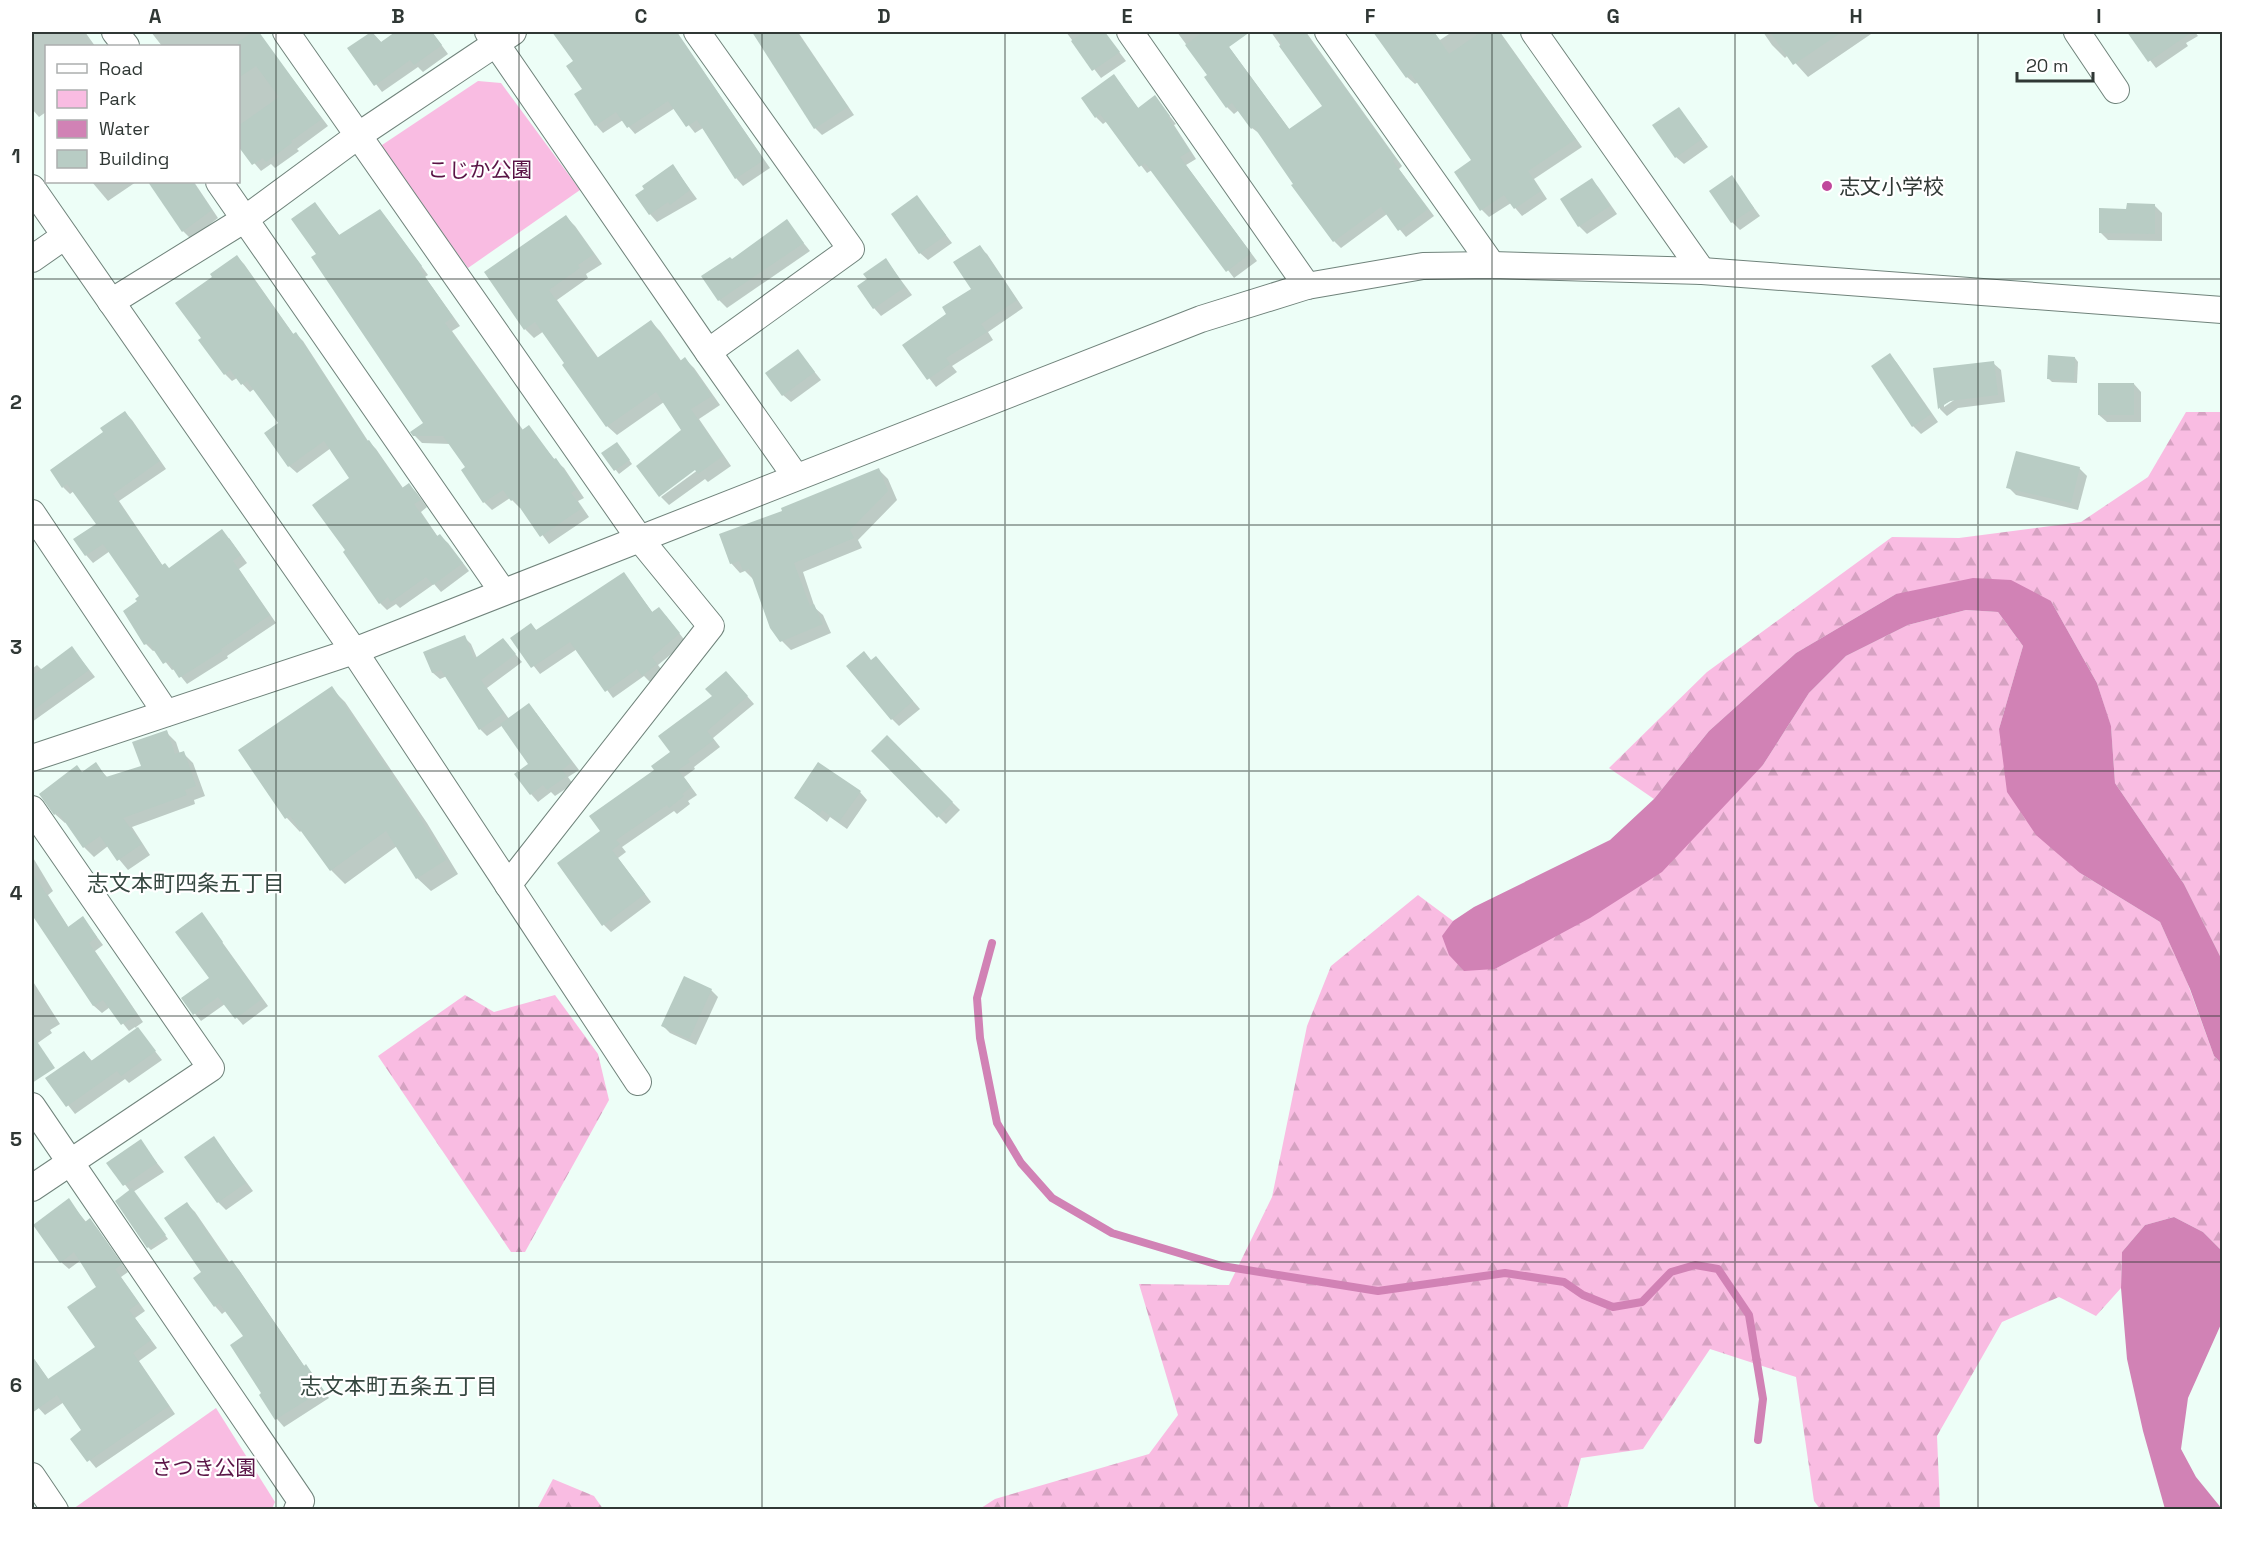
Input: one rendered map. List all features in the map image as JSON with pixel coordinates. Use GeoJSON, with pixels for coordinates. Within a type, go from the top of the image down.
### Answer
{"type":"FeatureCollection","features":[{"type":"Feature","properties":{"kind":"street"},"geometry":{"type":"LineString","coordinates":[[115,32],[125,45]]}},
{"type":"Feature","properties":{"kind":"street"},"geometry":{"type":"LineString","coordinates":[[286,32],[639,538],[711,626],[508,885]]}},
{"type":"Feature","properties":{"kind":"street"},"geometry":{"type":"LineString","coordinates":[[697,32],[851,249],[708,352]]}},
{"type":"Feature","properties":{"kind":"street"},"geometry":{"type":"LineString","coordinates":[[1130,32],[1307,286]]}},
{"type":"Feature","properties":{"kind":"street"},"geometry":{"type":"LineString","coordinates":[[1328,32],[1492,265]]}},
{"type":"Feature","properties":{"kind":"street"},"geometry":{"type":"LineString","coordinates":[[1534,32],[1702,271]]}},
{"type":"Feature","properties":{"kind":"street"},"geometry":{"type":"LineString","coordinates":[[2080,33],[2116,90]]}},
{"type":"Feature","properties":{"kind":"street"},"geometry":{"type":"LineString","coordinates":[[111,302],[245,219],[499,35],[708,352],[796,477]]}},
{"type":"Feature","properties":{"kind":"street"},"geometry":{"type":"LineString","coordinates":[[220,183],[503,592]]}},
{"type":"Feature","properties":{"kind":"street"},"geometry":{"type":"LineString","coordinates":[[32,188],[354,651],[638,1082]]}},
{"type":"Feature","properties":{"kind":"street"},"geometry":{"type":"LineString","coordinates":[[32,259],[65,236]]}},
{"type":"Feature","properties":{"kind":"street"},"geometry":{"type":"LineString","coordinates":[[32,758],[354,651],[1201,319],[1307,286],[1423,266],[1492,265],[1702,271],[2223,310]]}},
{"type":"Feature","properties":{"kind":"street"},"geometry":{"type":"LineString","coordinates":[[32,513],[166,713]]}},
{"type":"Feature","properties":{"kind":"street"},"geometry":{"type":"LineString","coordinates":[[32,809],[211,1068],[32,1188]]}},
{"type":"Feature","properties":{"kind":"street"},"geometry":{"type":"LineString","coordinates":[[32,1106],[302,1501],[297,1509]]}},
{"type":"Feature","properties":{"kind":"street"},"geometry":{"type":"LineString","coordinates":[[32,1476],[55,1509]]}},
{"type":"Feature","properties":{"kind":"green space","name":"こじか公園"},"geometry":{"type":"Polygon","coordinates":[[[478,81],[501,83],[580,190],[468,268],[379,147],[478,81]]]}},
{"type":"Feature","properties":{"kind":"green space"},"geometry":{"type":"Polygon","coordinates":[[[2186,412],[2222,412],[2222,960],[2184,884],[2115,783],[2111,727],[2097,683],[2051,601],[1896,594],[1796,653],[1709,731],[1654,799],[1609,768],[1707,672],[1892,537],[1959,538],[2081,522],[2148,477],[2186,412]]]}},
{"type":"Feature","properties":{"kind":"green space"},"geometry":{"type":"Polygon","coordinates":[[[1966,610],[1998,612],[2023,646],[1999,729],[2080,873],[2160,922],[2187,982],[2214,1056],[2222,1064],[2222,1251],[2203,1232],[2174,1217],[2145,1225],[2122,1252],[2121,1288],[2096,1316],[2059,1297],[2002,1322],[1937,1436],[1940,1509],[1820,1509],[1814,1501],[1796,1377],[1710,1349],[1643,1449],[1581,1458],[1567,1509],[978,1510],[995,1499],[1149,1454],[1178,1415],[1139,1284],[1229,1285],[1272,1197],[1307,1026],[1331,966],[1418,895],[1453,921],[1443,937],[1495,969],[1524,953],[1763,765],[1809,693],[1846,656],[1908,625],[1966,610]]]}},
{"type":"Feature","properties":{"kind":"green space"},"geometry":{"type":"Polygon","coordinates":[[[465,995],[494,1012],[555,995],[598,1054],[609,1100],[525,1252],[511,1252],[378,1056],[465,995]]]}},
{"type":"Feature","properties":{"kind":"green space","name":"さつき公園"},"geometry":{"type":"Polygon","coordinates":[[[216,1408],[275,1502],[272,1509],[73,1509],[216,1408]]]}},
{"type":"Feature","properties":{"kind":"green space"},"geometry":{"type":"Polygon","coordinates":[[[553,1479],[594,1496],[603,1509],[537,1509],[553,1479]]]}},
{"type":"Feature","properties":{"kind":"water"},"geometry":{"type":"Polygon","coordinates":[[[1973,578],[2011,580],[2051,601],[2097,683],[2111,726],[2115,783],[2184,884],[2222,960],[2222,1064],[2214,1056],[2190,989],[2160,922],[2080,873],[2036,835],[2007,792],[1999,729],[2023,646],[1998,612],[1966,610],[1908,625],[1846,656],[1809,693],[1763,765],[1662,872],[1590,918],[1495,969],[1464,971],[1449,955],[1442,936],[1453,921],[1474,907],[1610,840],[1654,799],[1709,731],[1796,653],[1896,594],[1973,578]]]}},
{"type":"Feature","properties":{"kind":"water"},"geometry":{"type":"Polygon","coordinates":[[[2174,1217],[2203,1232],[2222,1251],[2222,1322],[2188,1398],[2181,1449],[2196,1477],[2222,1509],[2165,1509],[2143,1431],[2127,1359],[2121,1288],[2122,1252],[2145,1225],[2174,1217]]]}},
{"type":"Feature","properties":{"kind":"building"},"geometry":{"type":"Polygon","coordinates":[[[253,32],[259,32],[322,119],[266,162],[263,158],[252,165],[240,149],[240,125],[279,97],[256,66],[240,77],[240,45],[238,42],[253,32]]]}},
{"type":"Feature","properties":{"kind":"building"},"geometry":{"type":"Polygon","coordinates":[[[371,32],[381,42],[395,32],[432,32],[442,45],[414,65],[410,60],[374,86],[347,48],[371,32]]]}},
{"type":"Feature","properties":{"kind":"building"},"geometry":{"type":"Polygon","coordinates":[[[552,32],[677,32],[764,160],[735,179],[697,120],[686,127],[668,101],[627,128],[616,112],[595,126],[574,94],[582,89],[566,66],[573,61],[552,32]]]}},
{"type":"Feature","properties":{"kind":"building"},"geometry":{"type":"Polygon","coordinates":[[[752,32],[797,32],[848,107],[814,129],[752,32]]]}},
{"type":"Feature","properties":{"kind":"building"},"geometry":{"type":"Polygon","coordinates":[[[1084,32],[1105,32],[1120,52],[1092,71],[1071,41],[1084,32]]]}},
{"type":"Feature","properties":{"kind":"building"},"geometry":{"type":"Polygon","coordinates":[[[1203,32],[1250,32],[1229,47],[1289,129],[1322,106],[1279,46],[1282,44],[1275,32],[1305,32],[1396,159],[1393,161],[1428,209],[1398,231],[1381,207],[1333,242],[1291,185],[1293,184],[1254,127],[1251,129],[1232,103],[1226,108],[1204,77],[1207,75],[1185,45],[1203,32]]]}},
{"type":"Feature","properties":{"kind":"building"},"geometry":{"type":"Polygon","coordinates":[[[1373,32],[1434,32],[1449,54],[1481,32],[1499,32],[1576,139],[1528,171],[1541,191],[1514,209],[1504,195],[1480,211],[1454,172],[1471,160],[1411,74],[1406,78],[1373,32]]]}},
{"type":"Feature","properties":{"kind":"building"},"geometry":{"type":"Polygon","coordinates":[[[1770,32],[1842,32],[1793,65],[1770,32]]]}},
{"type":"Feature","properties":{"kind":"building"},"geometry":{"type":"Polygon","coordinates":[[[2127,32],[2192,32],[2148,62],[2127,32]]]}},
{"type":"Feature","properties":{"kind":"building"},"geometry":{"type":"Polygon","coordinates":[[[1114,74],[1138,108],[1155,95],[1190,151],[1180,157],[1251,253],[1226,272],[1145,163],[1139,167],[1100,114],[1095,118],[1081,98],[1114,74]]]}},
{"type":"Feature","properties":{"kind":"building"},"geometry":{"type":"Polygon","coordinates":[[[1679,107],[1702,139],[1675,158],[1652,125],[1679,107]]]}},
{"type":"Feature","properties":{"kind":"building"},"geometry":{"type":"Polygon","coordinates":[[[673,164],[690,190],[670,205],[668,202],[649,215],[635,195],[644,189],[642,186],[673,164]]]}},
{"type":"Feature","properties":{"kind":"building"},"geometry":{"type":"Polygon","coordinates":[[[1732,175],[1754,208],[1731,223],[1709,191],[1732,175]]]}},
{"type":"Feature","properties":{"kind":"building"},"geometry":{"type":"Polygon","coordinates":[[[1592,178],[1610,206],[1578,227],[1560,199],[1592,178]]]}},
{"type":"Feature","properties":{"kind":"building"},"geometry":{"type":"Polygon","coordinates":[[[149,183],[194,183],[212,210],[182,232],[149,183]]]}},
{"type":"Feature","properties":{"kind":"building"},"geometry":{"type":"Polygon","coordinates":[[[917,195],[946,235],[919,254],[891,214],[917,195]]]}},
{"type":"Feature","properties":{"kind":"building"},"geometry":{"type":"Polygon","coordinates":[[[315,202],[339,235],[380,209],[422,266],[419,268],[453,317],[445,323],[522,430],[529,425],[554,459],[556,458],[577,489],[571,493],[582,508],[540,537],[514,499],[511,501],[503,490],[483,503],[461,470],[465,467],[443,436],[413,436],[410,432],[423,423],[311,257],[316,254],[291,219],[315,202]]]}},
{"type":"Feature","properties":{"kind":"building"},"geometry":{"type":"Polygon","coordinates":[[[2127,203],[2155,204],[2155,234],[2099,233],[2099,208],[2126,209],[2127,203]]]}},
{"type":"Feature","properties":{"kind":"building"},"geometry":{"type":"Polygon","coordinates":[[[566,215],[594,254],[578,265],[580,268],[549,290],[597,358],[651,320],[680,361],[685,357],[712,396],[691,409],[723,456],[698,474],[695,470],[659,497],[636,466],[681,430],[656,392],[606,427],[535,322],[524,330],[484,272],[566,215]]]}},
{"type":"Feature","properties":{"kind":"building"},"geometry":{"type":"Polygon","coordinates":[[[787,219],[804,243],[718,301],[701,276],[730,257],[732,259],[787,219]]]}},
{"type":"Feature","properties":{"kind":"building"},"geometry":{"type":"Polygon","coordinates":[[[980,245],[1017,300],[981,324],[987,332],[946,358],[950,364],[927,380],[902,345],[946,314],[942,307],[971,289],[953,262],[980,245]]]}},
{"type":"Feature","properties":{"kind":"building"},"geometry":{"type":"Polygon","coordinates":[[[237,255],[293,334],[296,332],[367,441],[369,440],[402,488],[409,483],[421,500],[414,504],[437,536],[440,534],[463,563],[433,585],[426,577],[391,602],[388,597],[379,604],[343,552],[345,550],[312,505],[349,478],[324,441],[288,467],[264,433],[278,423],[247,381],[241,385],[230,370],[224,375],[198,340],[201,338],[175,303],[212,277],[210,274],[237,255]]]}},
{"type":"Feature","properties":{"kind":"building"},"geometry":{"type":"Polygon","coordinates":[[[886,258],[905,287],[873,309],[857,286],[867,279],[863,274],[886,258]]]}},
{"type":"Feature","properties":{"kind":"building"},"geometry":{"type":"Polygon","coordinates":[[[798,349],[815,372],[782,396],[765,373],[798,349]]]}},
{"type":"Feature","properties":{"kind":"building"},"geometry":{"type":"Polygon","coordinates":[[[1890,353],[1931,414],[1912,427],[1871,366],[1890,353]]]}},
{"type":"Feature","properties":{"kind":"building"},"geometry":{"type":"Polygon","coordinates":[[[2048,355],[2075,357],[2074,381],[2047,379],[2048,355]]]}},
{"type":"Feature","properties":{"kind":"building"},"geometry":{"type":"Polygon","coordinates":[[[1994,361],[1998,395],[1950,401],[1938,409],[1933,368],[1994,361]]]}},
{"type":"Feature","properties":{"kind":"building"},"geometry":{"type":"Polygon","coordinates":[[[2098,383],[2134,383],[2134,415],[2098,415],[2098,383]]]}},
{"type":"Feature","properties":{"kind":"building"},"geometry":{"type":"Polygon","coordinates":[[[125,411],[160,461],[113,494],[162,565],[165,563],[169,568],[222,529],[241,555],[233,561],[270,615],[221,649],[222,651],[179,678],[168,661],[163,664],[149,643],[144,645],[123,611],[137,601],[135,599],[139,596],[103,544],[85,556],[73,539],[96,524],[67,484],[62,488],[50,470],[103,432],[100,428],[125,411]]]}},
{"type":"Feature","properties":{"kind":"building"},"geometry":{"type":"Polygon","coordinates":[[[617,442],[630,460],[614,471],[601,453],[617,442]]]}},
{"type":"Feature","properties":{"kind":"building"},"geometry":{"type":"Polygon","coordinates":[[[2016,451],[2080,467],[2071,503],[2006,488],[2016,451]]]}},
{"type":"Feature","properties":{"kind":"building"},"geometry":{"type":"Polygon","coordinates":[[[879,468],[888,491],[850,530],[854,538],[794,563],[810,606],[814,604],[823,624],[780,642],[770,628],[749,569],[743,571],[739,561],[730,564],[719,534],[782,511],[781,508],[879,468]]]}},
{"type":"Feature","properties":{"kind":"building"},"geometry":{"type":"Polygon","coordinates":[[[624,572],[652,612],[659,607],[680,633],[652,657],[657,664],[642,676],[637,669],[605,692],[570,642],[531,668],[510,638],[531,623],[536,630],[624,572]]]}},
{"type":"Feature","properties":{"kind":"building"},"geometry":{"type":"Polygon","coordinates":[[[465,635],[474,659],[503,638],[516,654],[481,680],[504,713],[479,730],[441,670],[432,673],[423,652],[465,635]]]}},
{"type":"Feature","properties":{"kind":"building"},"geometry":{"type":"Polygon","coordinates":[[[72,646],[89,670],[32,711],[32,676],[72,646]]]}},
{"type":"Feature","properties":{"kind":"building"},"geometry":{"type":"Polygon","coordinates":[[[864,651],[871,660],[876,656],[913,701],[891,720],[846,666],[864,651]]]}},
{"type":"Feature","properties":{"kind":"building"},"geometry":{"type":"Polygon","coordinates":[[[726,671],[748,696],[707,731],[714,740],[688,759],[690,762],[678,770],[691,787],[682,794],[684,796],[669,808],[667,805],[616,840],[620,844],[612,850],[645,894],[602,926],[557,863],[600,831],[589,816],[654,770],[651,766],[670,752],[658,736],[712,696],[705,689],[726,671]]]}},
{"type":"Feature","properties":{"kind":"building"},"geometry":{"type":"Polygon","coordinates":[[[332,686],[446,860],[416,879],[386,831],[330,871],[290,816],[285,819],[238,750],[332,686]]]}},
{"type":"Feature","properties":{"kind":"building"},"geometry":{"type":"Polygon","coordinates":[[[529,703],[572,762],[562,770],[567,776],[547,790],[543,785],[530,795],[514,774],[528,764],[500,724],[529,703]]]}},
{"type":"Feature","properties":{"kind":"building"},"geometry":{"type":"Polygon","coordinates":[[[167,730],[175,754],[184,751],[196,786],[185,790],[187,795],[123,818],[142,844],[117,861],[100,836],[83,848],[58,812],[54,815],[39,794],[77,765],[82,772],[96,762],[106,777],[141,766],[132,742],[167,730]]]}},
{"type":"Feature","properties":{"kind":"building"},"geometry":{"type":"Polygon","coordinates":[[[887,735],[953,802],[937,818],[871,751],[887,735]]]}},
{"type":"Feature","properties":{"kind":"building"},"geometry":{"type":"Polygon","coordinates":[[[818,762],[861,791],[839,822],[822,810],[819,815],[794,798],[818,762]]]}},
{"type":"Feature","properties":{"kind":"building"},"geometry":{"type":"Polygon","coordinates":[[[32,872],[68,927],[83,916],[97,937],[89,943],[137,1014],[121,1025],[103,1000],[93,1006],[32,915],[32,872]]]}},
{"type":"Feature","properties":{"kind":"building"},"geometry":{"type":"Polygon","coordinates":[[[202,912],[262,999],[235,1019],[218,997],[193,1015],[181,998],[209,978],[175,932],[202,912]]]}},
{"type":"Feature","properties":{"kind":"building"},"geometry":{"type":"Polygon","coordinates":[[[684,976],[712,989],[689,1039],[661,1026],[684,976]]]}},
{"type":"Feature","properties":{"kind":"building"},"geometry":{"type":"Polygon","coordinates":[[[138,1027],[156,1051],[121,1076],[117,1071],[66,1107],[45,1078],[84,1051],[91,1061],[138,1027]]]}},
{"type":"Feature","properties":{"kind":"building"},"geometry":{"type":"Polygon","coordinates":[[[32,1034],[55,1068],[32,1083],[32,1034]]]}},
{"type":"Feature","properties":{"kind":"building"},"geometry":{"type":"Polygon","coordinates":[[[214,1136],[246,1183],[217,1203],[184,1157],[214,1136]]]}},
{"type":"Feature","properties":{"kind":"building"},"geometry":{"type":"Polygon","coordinates":[[[141,1139],[157,1163],[123,1186],[106,1163],[141,1139]]]}},
{"type":"Feature","properties":{"kind":"building"},"geometry":{"type":"Polygon","coordinates":[[[132,1188],[166,1235],[147,1248],[115,1201],[132,1188]]]}},
{"type":"Feature","properties":{"kind":"building"},"geometry":{"type":"Polygon","coordinates":[[[69,1198],[85,1222],[90,1218],[122,1264],[115,1269],[139,1303],[129,1310],[151,1340],[133,1353],[169,1406],[87,1462],[70,1439],[81,1430],[57,1395],[32,1413],[32,1356],[48,1379],[95,1347],[67,1307],[96,1287],[74,1252],[60,1263],[33,1225],[69,1198]]]}},
{"type":"Feature","properties":{"kind":"building"},"geometry":{"type":"Polygon","coordinates":[[[187,1202],[228,1263],[232,1260],[304,1366],[306,1364],[323,1390],[275,1420],[259,1395],[261,1393],[230,1345],[243,1336],[219,1303],[214,1307],[193,1278],[201,1272],[164,1218],[187,1202]]]}},
{"type":"Feature","properties":{"kind":"waterway"},"geometry":{"type":"LineString","coordinates":[[992,943],[977,998],[980,1038],[997,1123],[1021,1163],[1052,1198],[1112,1233],[1222,1266],[1378,1291],[1505,1273],[1564,1282],[1583,1295],[1613,1307],[1642,1302],[1671,1272],[1695,1265],[1718,1269],[1749,1315],[1763,1399],[1758,1440]]}},
{"type":"Feature","properties":{"kind":"place","name":"志文小学校"},"geometry":{"type":"Point","coordinates":[1827,186]}},
{"type":"Feature","properties":{"kind":"district","name":"志文本町四条五丁目"},"geometry":{"type":"Point","coordinates":[186,883]}},
{"type":"Feature","properties":{"kind":"district","name":"志文本町五条五丁目"},"geometry":{"type":"Point","coordinates":[399,1386]}}]}
